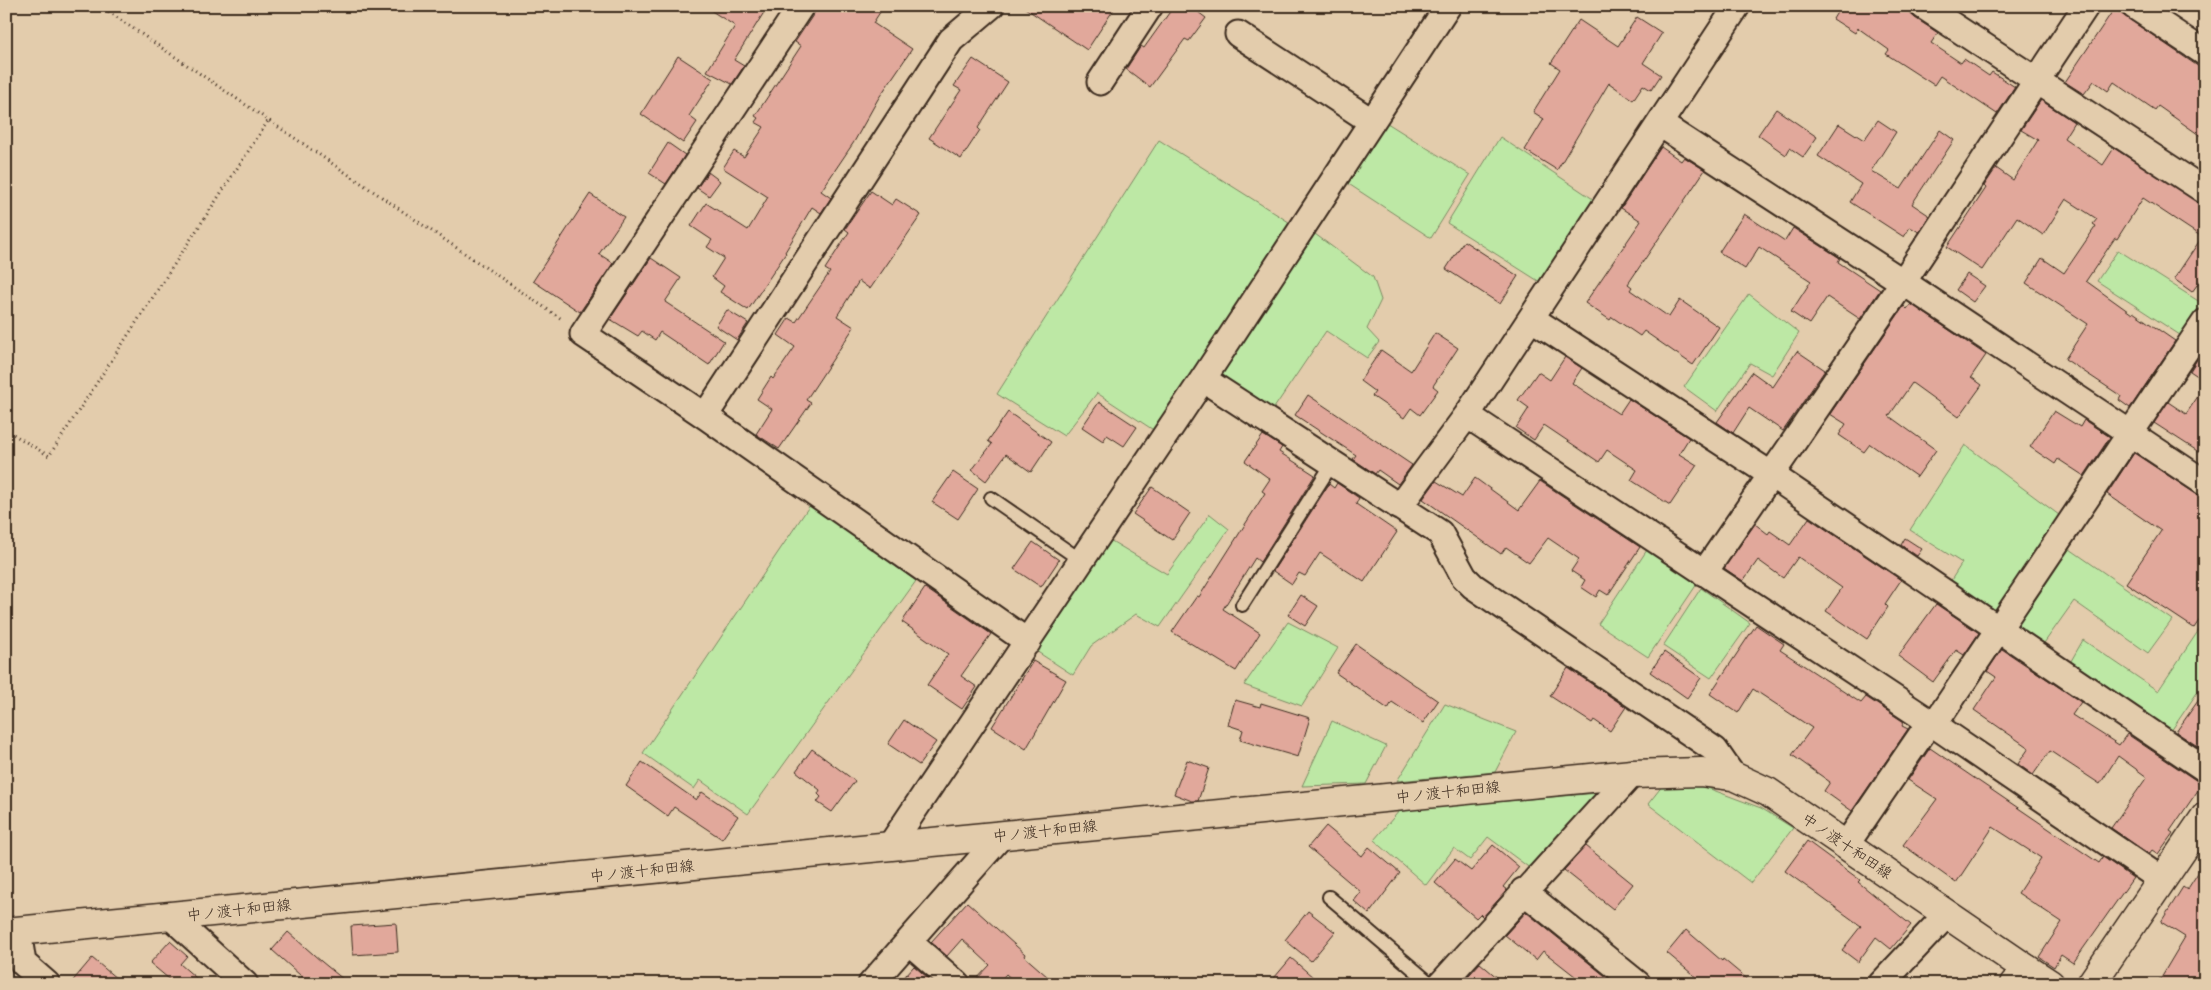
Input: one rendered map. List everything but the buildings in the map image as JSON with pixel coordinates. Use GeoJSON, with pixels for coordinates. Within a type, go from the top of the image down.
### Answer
{"type":"FeatureCollection","features":[{"type":"Feature","properties":{"kind":"main road","name":"中ノ渡十和田線"},"geometry":{"type":"LineString","coordinates":[[12,932],[1632,774],[1701,772],[1734,776],[1768,792],[1947,914],[2021,977],[2050,984]]}},
{"type":"Feature","properties":{"kind":"main road"},"geometry":{"type":"LineString","coordinates":[[2091,984],[2205,817]]}},
{"type":"Feature","properties":{"kind":"street"},"geometry":{"type":"LineString","coordinates":[[801,6],[583,334],[705,416],[1028,642]]}},
{"type":"Feature","properties":{"kind":"street"},"geometry":{"type":"LineString","coordinates":[[705,416],[951,40],[991,6]]}},
{"type":"Feature","properties":{"kind":"street"},"geometry":{"type":"LineString","coordinates":[[1100,82],[1150,6]]}},
{"type":"Feature","properties":{"kind":"street"},"geometry":{"type":"LineString","coordinates":[[890,846],[1203,379],[1448,6]]}},
{"type":"Feature","properties":{"kind":"street"},"geometry":{"type":"LineString","coordinates":[[1399,507],[1467,415],[1736,6]]}},
{"type":"Feature","properties":{"kind":"street"},"geometry":{"type":"LineString","coordinates":[[1924,6],[2205,191]]}},
{"type":"Feature","properties":{"kind":"street"},"geometry":{"type":"LineString","coordinates":[[1704,573],[1770,474],[1904,282],[2086,6]]}},
{"type":"Feature","properties":{"kind":"street"},"geometry":{"type":"LineString","coordinates":[[2134,6],[2205,53]]}},
{"type":"Feature","properties":{"kind":"street"},"geometry":{"type":"LineString","coordinates":[[1238,34],[1371,121]]}},
{"type":"Feature","properties":{"kind":"street"},"geometry":{"type":"LineString","coordinates":[[1660,124],[1904,282],[2205,483]]}},
{"type":"Feature","properties":{"kind":"street"},"geometry":{"type":"LineString","coordinates":[[1531,318],[1770,474],[2205,769]]}},
{"type":"Feature","properties":{"kind":"street"},"geometry":{"type":"LineString","coordinates":[[1846,845],[1999,630],[2205,322]]}},
{"type":"Feature","properties":{"kind":"street"},"geometry":{"type":"LineString","coordinates":[[1203,379],[1440,533],[1464,577],[1473,586],[1715,750],[1734,776]]}},
{"type":"Feature","properties":{"kind":"street"},"geometry":{"type":"LineString","coordinates":[[1467,415],[1932,724],[2162,880]]}},
{"type":"Feature","properties":{"kind":"street"},"geometry":{"type":"LineString","coordinates":[[1441,984],[1632,774]]}},
{"type":"Feature","properties":{"kind":"street"},"geometry":{"type":"LineString","coordinates":[[870,984],[909,942],[1000,836]]}},
{"type":"Feature","properties":{"kind":"street"},"geometry":{"type":"LineString","coordinates":[[1523,892],[1638,984]]}},
{"type":"Feature","properties":{"kind":"street"},"geometry":{"type":"LineString","coordinates":[[1881,984],[1947,914]]}},
{"type":"Feature","properties":{"kind":"street"},"geometry":{"type":"LineString","coordinates":[[170,916],[245,984]]}},
{"type":"Feature","properties":{"kind":"street"},"geometry":{"type":"LineString","coordinates":[[12,932],[23,963],[47,984]]}},
{"type":"Feature","properties":{"kind":"street"},"geometry":{"type":"LineString","coordinates":[[909,942],[957,984]]}},
{"type":"Feature","properties":{"kind":"lane"},"geometry":{"type":"LineString","coordinates":[[1242,605],[1332,464]]}},
{"type":"Feature","properties":{"kind":"lane"},"geometry":{"type":"LineString","coordinates":[[991,498],[1082,561]]}},
{"type":"Feature","properties":{"kind":"lane"},"geometry":{"type":"LineString","coordinates":[[1329,897],[1431,984]]}},
{"type":"Feature","properties":{"kind":"path"},"geometry":{"type":"LineString","coordinates":[[100,6],[583,334]]}},
{"type":"Feature","properties":{"kind":"path"},"geometry":{"type":"LineString","coordinates":[[6,434],[8,431],[49,456],[268,121]]}},
{"type":"Feature","properties":{"kind":"green space"},"geometry":{"type":"Polygon","coordinates":[[[1384,121],[1470,175],[1431,238],[1344,181],[1384,121]]]}},
{"type":"Feature","properties":{"kind":"green space"},"geometry":{"type":"Polygon","coordinates":[[[1500,137],[1593,199],[1540,282],[1447,223],[1500,137]]]}},
{"type":"Feature","properties":{"kind":"green space"},"geometry":{"type":"Polygon","coordinates":[[[1159,140],[1292,224],[1158,433],[1097,393],[1064,436],[997,394],[1159,140]]]}},
{"type":"Feature","properties":{"kind":"green space"},"geometry":{"type":"Polygon","coordinates":[[[1315,234],[1373,277],[1381,300],[1367,329],[1379,342],[1367,358],[1326,331],[1272,411],[1218,377],[1315,234]]]}},
{"type":"Feature","properties":{"kind":"green space"},"geometry":{"type":"Polygon","coordinates":[[[2118,250],[2203,304],[2183,337],[2097,281],[2118,250]]]}},
{"type":"Feature","properties":{"kind":"green space"},"geometry":{"type":"Polygon","coordinates":[[[1749,294],[1799,333],[1772,375],[1750,363],[1717,411],[1684,387],[1749,294]]]}},
{"type":"Feature","properties":{"kind":"green space"},"geometry":{"type":"Polygon","coordinates":[[[1965,445],[2063,518],[1997,618],[1948,585],[1962,563],[1910,530],[1965,445]]]}},
{"type":"Feature","properties":{"kind":"green space"},"geometry":{"type":"Polygon","coordinates":[[[810,505],[916,581],[748,814],[700,780],[694,789],[643,753],[810,505]]]}},
{"type":"Feature","properties":{"kind":"green space"},"geometry":{"type":"Polygon","coordinates":[[[1210,514],[1229,529],[1160,627],[1136,614],[1091,646],[1073,675],[1036,651],[1108,539],[1167,574],[1210,514]]]}},
{"type":"Feature","properties":{"kind":"green space"},"geometry":{"type":"Polygon","coordinates":[[[2067,547],[2172,620],[2148,653],[2074,601],[2042,646],[2012,625],[2067,547]]]}},
{"type":"Feature","properties":{"kind":"green space"},"geometry":{"type":"Polygon","coordinates":[[[1647,550],[1697,584],[1648,657],[1598,624],[1647,550]]]}},
{"type":"Feature","properties":{"kind":"green space"},"geometry":{"type":"Polygon","coordinates":[[[1701,588],[1750,623],[1711,678],[1663,646],[1701,588]]]}},
{"type":"Feature","properties":{"kind":"green space"},"geometry":{"type":"Polygon","coordinates":[[[2205,621],[2205,681],[2169,734],[2067,668],[2083,640],[2158,691],[2205,621]]]}},
{"type":"Feature","properties":{"kind":"green space"},"geometry":{"type":"Polygon","coordinates":[[[1288,622],[1338,648],[1302,706],[1244,685],[1288,622]]]}},
{"type":"Feature","properties":{"kind":"green space"},"geometry":{"type":"Polygon","coordinates":[[[1445,704],[1516,732],[1495,772],[1397,781],[1445,704]]]}},
{"type":"Feature","properties":{"kind":"green space"},"geometry":{"type":"Polygon","coordinates":[[[1332,721],[1386,746],[1366,784],[1302,786],[1332,721]]]}},
{"type":"Feature","properties":{"kind":"green space"},"geometry":{"type":"Polygon","coordinates":[[[1663,785],[1705,787],[1761,808],[1793,828],[1751,883],[1648,804],[1663,785]]]}},
{"type":"Feature","properties":{"kind":"green space"},"geometry":{"type":"Polygon","coordinates":[[[1599,793],[1531,869],[1488,837],[1470,860],[1454,848],[1426,885],[1374,840],[1400,810],[1599,793]]]}}]}
